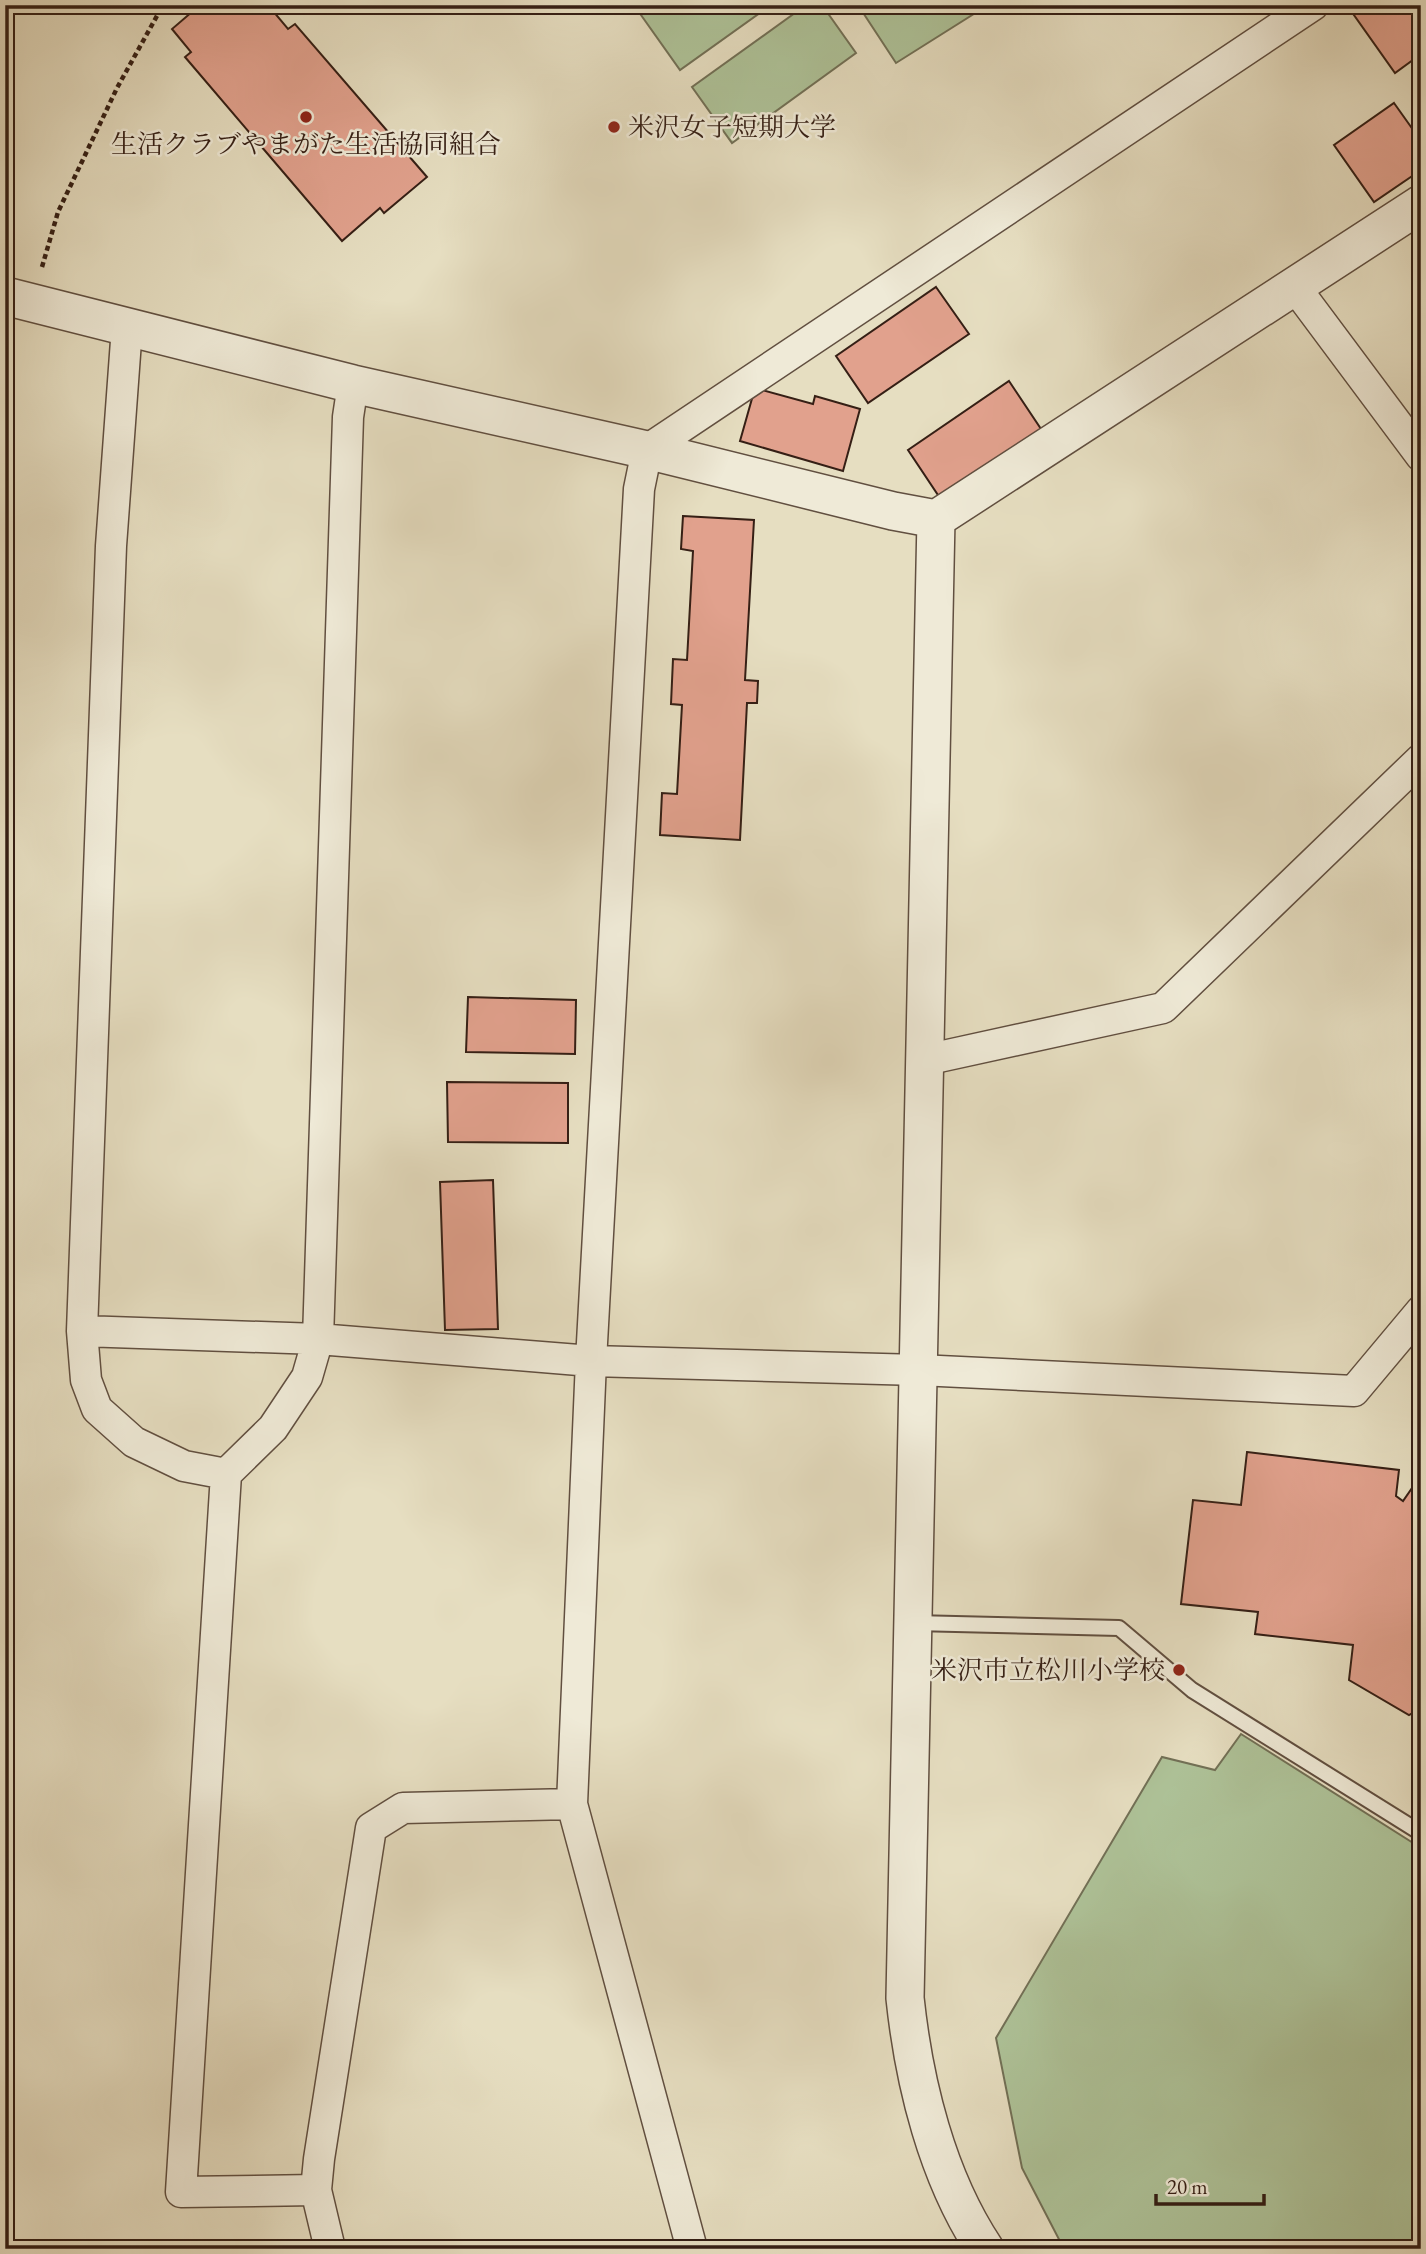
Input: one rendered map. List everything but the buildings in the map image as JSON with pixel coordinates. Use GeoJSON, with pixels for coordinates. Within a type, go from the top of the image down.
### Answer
{"type":"FeatureCollection","features":[{"type":"Feature","properties":{"kind":"street"},"geometry":{"type":"LineString","coordinates":[[692,2249],[572,1804],[591,1361],[639,489],[647,450],[1313,5]]}},
{"type":"Feature","properties":{"kind":"street"},"geometry":{"type":"LineString","coordinates":[[19,299],[353,384],[647,450],[893,512],[936,519],[1421,204]]}},
{"type":"Feature","properties":{"kind":"street"},"geometry":{"type":"LineString","coordinates":[[1295,287],[1421,456]]}},
{"type":"Feature","properties":{"kind":"street"},"geometry":{"type":"LineString","coordinates":[[127,327],[111,546],[82,1331],[86,1380],[97,1409],[134,1442],[184,1466],[226,1474]]}},
{"type":"Feature","properties":{"kind":"street"},"geometry":{"type":"LineString","coordinates":[[317,2190],[181,2192],[226,1474],[273,1428],[307,1377],[317,1339],[347,445],[353,384]]}},
{"type":"Feature","properties":{"kind":"street"},"geometry":{"type":"LineString","coordinates":[[936,519],[905,1998],[908,2032],[921,2097],[936,2145],[979,2247]]}},
{"type":"Feature","properties":{"kind":"street"},"geometry":{"type":"LineString","coordinates":[[925,1060],[1163,1008],[1421,759]]}},
{"type":"Feature","properties":{"kind":"street"},"geometry":{"type":"LineString","coordinates":[[82,1331],[317,1339],[591,1361],[919,1370],[1354,1391],[1421,1311]]}},
{"type":"Feature","properties":{"kind":"street"},"geometry":{"type":"LineString","coordinates":[[330,2249],[317,2190],[371,1828],[403,1808],[572,1804]]}},
{"type":"Feature","properties":{"kind":"lane"},"geometry":{"type":"LineString","coordinates":[[914,1623],[1119,1628],[1192,1690],[1421,1833]]}},
{"type":"Feature","properties":{"kind":"path"},"geometry":{"type":"LineString","coordinates":[[19,299],[117,88],[163,5]]}},
{"type":"Feature","properties":{"kind":"green space"},"geometry":{"type":"Polygon","coordinates":[[[655,5],[771,5],[680,70],[641,15],[655,5]]]}},
{"type":"Feature","properties":{"kind":"green space"},"geometry":{"type":"Polygon","coordinates":[[[806,5],[822,5],[856,53],[732,143],[692,87],[806,5]]]}},
{"type":"Feature","properties":{"kind":"green space"},"geometry":{"type":"Polygon","coordinates":[[[858,5],[988,5],[896,63],[858,5]]]}},
{"type":"Feature","properties":{"kind":"green space"},"geometry":{"type":"Polygon","coordinates":[[[1241,1734],[1421,1848],[1421,2249],[1064,2249],[1022,2168],[996,2038],[1162,1757],[1215,1770],[1241,1734]]]}},
{"type":"Feature","properties":{"kind":"place","name":"生活クラブやまがた生活協同組合"},"geometry":{"type":"Point","coordinates":[306,117]}},
{"type":"Feature","properties":{"kind":"place","name":"米沢女子短期大学"},"geometry":{"type":"Point","coordinates":[614,127]}},
{"type":"Feature","properties":{"kind":"place","name":"米沢市立松川小学校"},"geometry":{"type":"Point","coordinates":[1179,1670]}}]}
